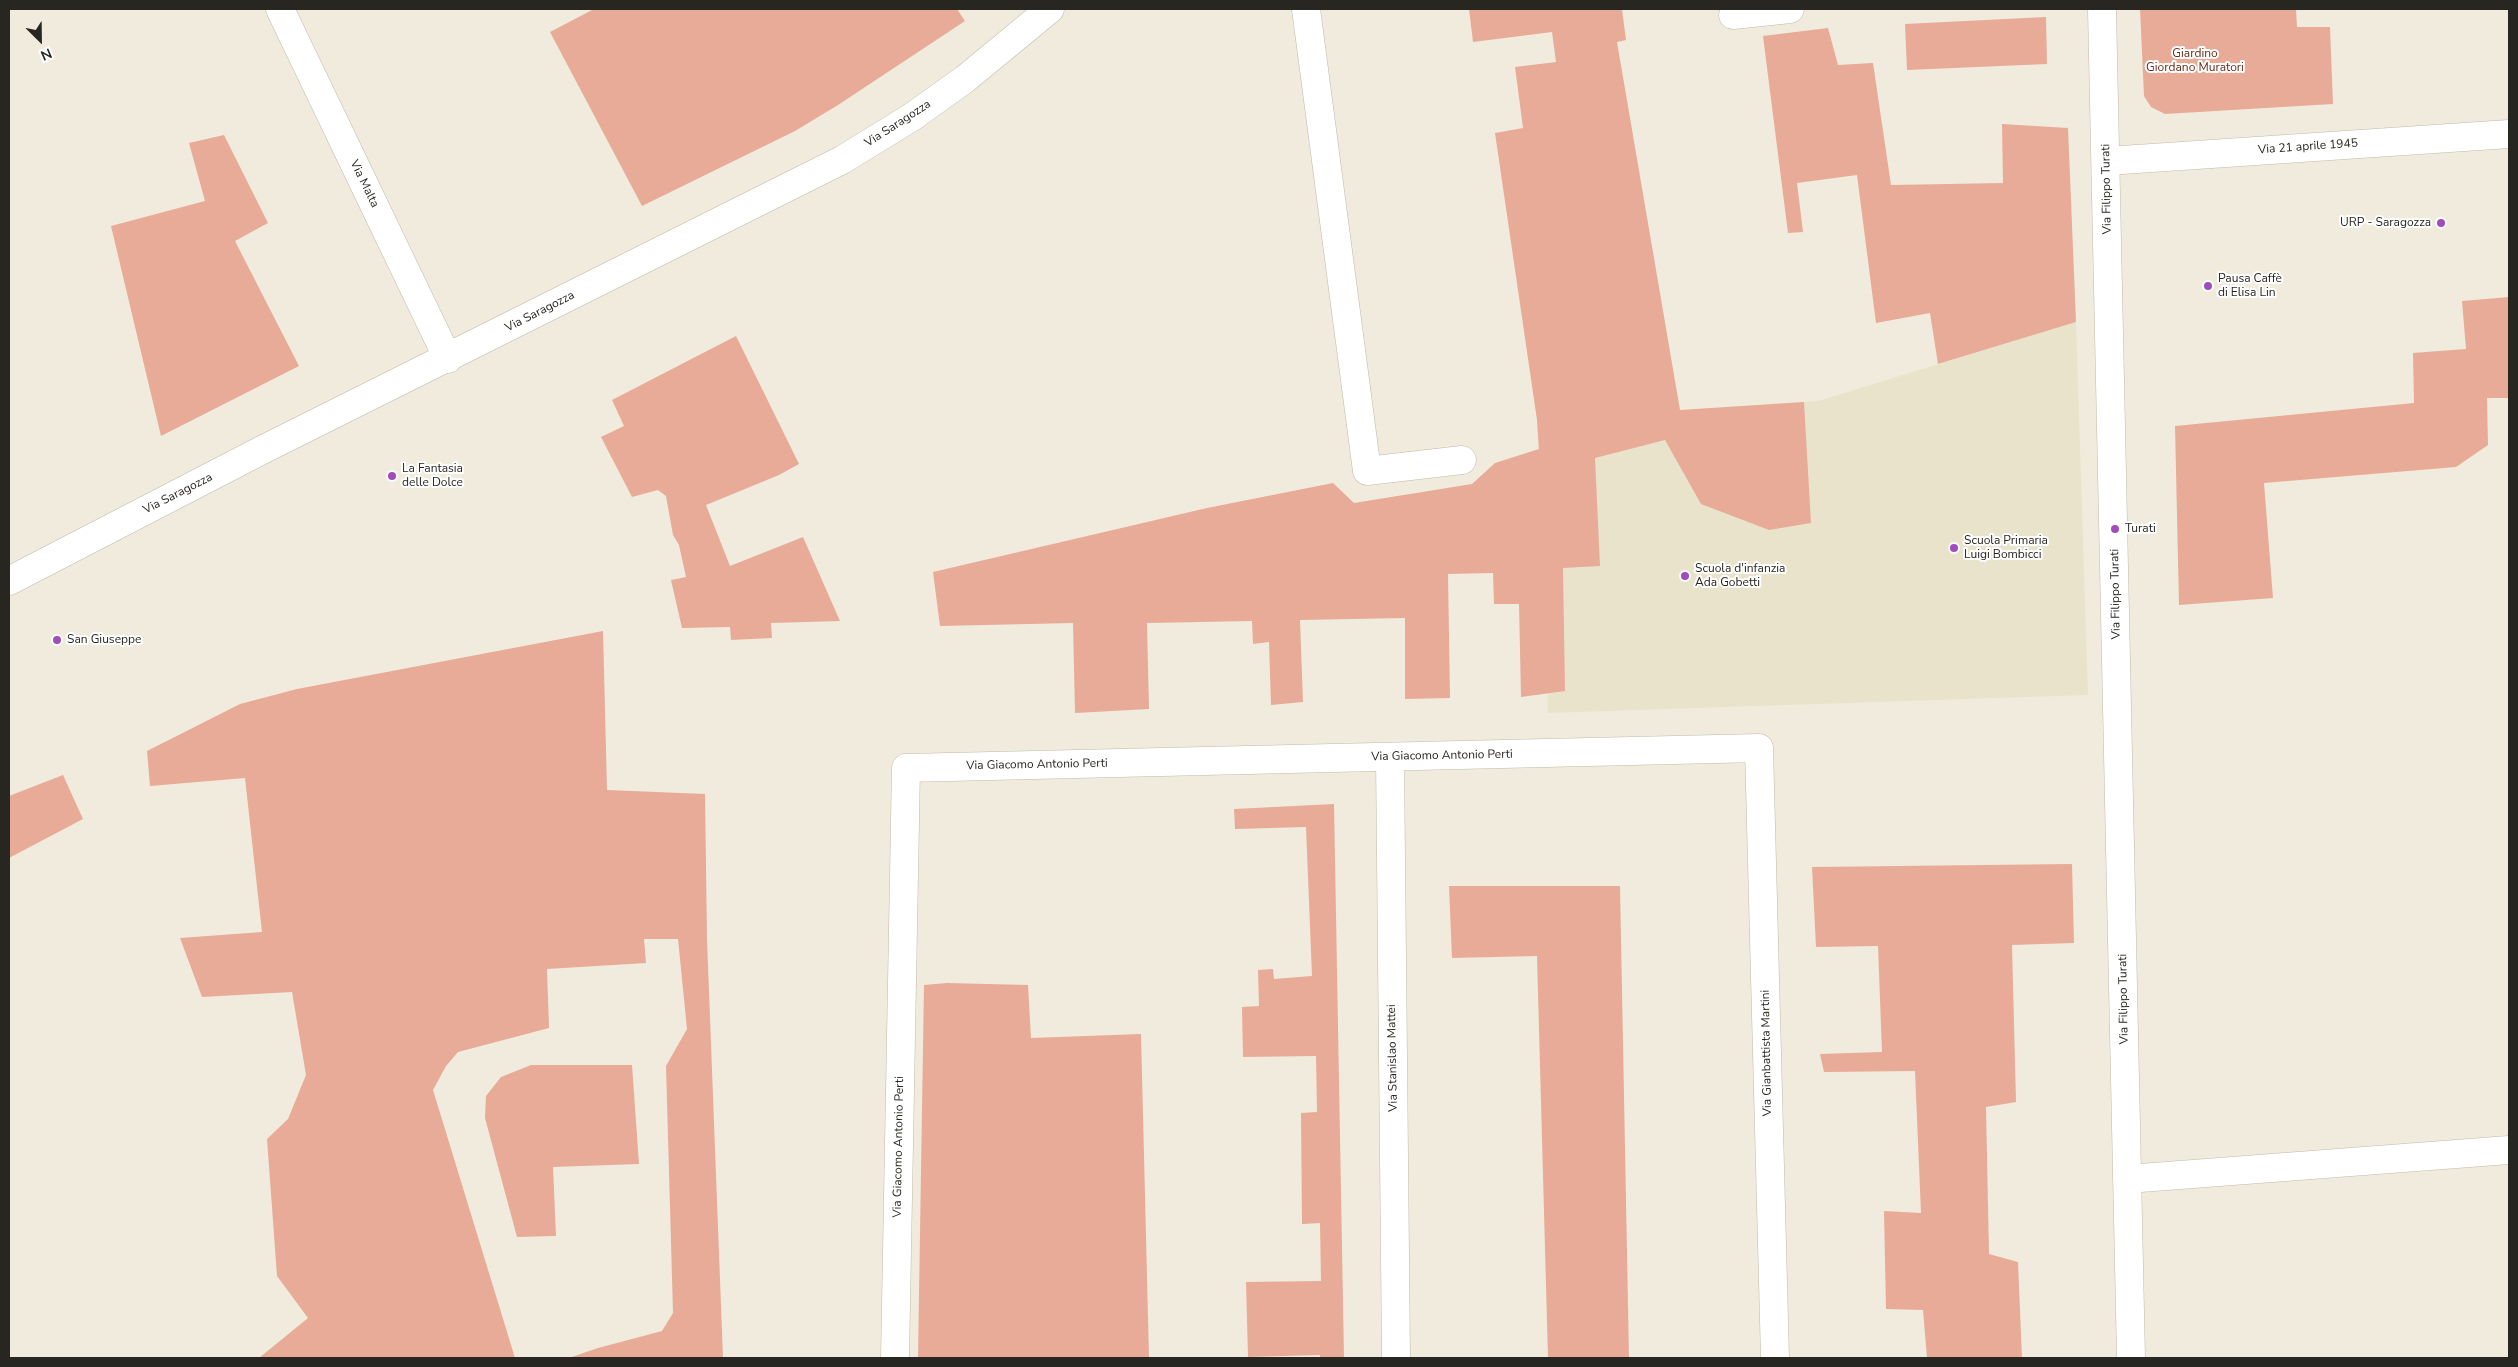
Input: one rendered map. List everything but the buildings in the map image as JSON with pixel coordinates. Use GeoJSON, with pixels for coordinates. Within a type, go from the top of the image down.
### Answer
{"type":"FeatureCollection","features":[{"type":"Feature","properties":{"kind":"street","name":"Via Malta"},"geometry":{"type":"LineString","coordinates":[[280,9],[448,359]]}},
{"type":"Feature","properties":{"kind":"street","name":"Via Saragozza"},"geometry":{"type":"LineString","coordinates":[[9,581],[264,449],[448,359],[842,160],[912,117],[965,79],[1050,9]]}},
{"type":"Feature","properties":{"kind":"street"},"geometry":{"type":"LineString","coordinates":[[1306,9],[1367,471],[1462,460]]}},
{"type":"Feature","properties":{"kind":"street"},"geometry":{"type":"LineString","coordinates":[[1733,15],[1790,9]]}},
{"type":"Feature","properties":{"kind":"street","name":"Via Filippo Turati"},"geometry":{"type":"LineString","coordinates":[[2102,9],[2107,161],[2131,1358]]}},
{"type":"Feature","properties":{"kind":"street","name":"Via 21 aprile 1945"},"geometry":{"type":"LineString","coordinates":[[2107,161],[2509,134]]}},
{"type":"Feature","properties":{"kind":"street","name":"Via Giacomo Antonio Perti"},"geometry":{"type":"LineString","coordinates":[[896,1358],[906,768],[1758,748]]}},
{"type":"Feature","properties":{"kind":"street","name":"Via Gianbattista Martini"},"geometry":{"type":"LineString","coordinates":[[1758,748],[1775,1358]]}},
{"type":"Feature","properties":{"kind":"street","name":"Via Stanislao Mattei"},"geometry":{"type":"LineString","coordinates":[[1390,757],[1396,1358]]}},
{"type":"Feature","properties":{"kind":"street"},"geometry":{"type":"LineString","coordinates":[[2127,1179],[2509,1150]]}},
{"type":"Feature","properties":{"kind":"shaded area"},"geometry":{"type":"Polygon","coordinates":[[[2076,322],[2088,695],[1548,713],[1537,420],[1818,401],[2076,322]]]}},
{"type":"Feature","properties":{"kind":"green space"},"geometry":{"type":"Polygon","coordinates":[[[594,9],[957,9],[965,21],[838,105],[795,131],[642,206],[550,32],[594,9]]]}},
{"type":"Feature","properties":{"kind":"green space"},"geometry":{"type":"Polygon","coordinates":[[[1469,9],[1622,9],[1626,40],[1617,42],[1680,410],[1804,402],[1811,523],[1769,530],[1701,504],[1665,440],[1595,458],[1600,566],[1563,568],[1565,691],[1521,697],[1519,604],[1494,604],[1493,573],[1448,574],[1450,698],[1405,699],[1405,618],[1300,620],[1303,702],[1271,705],[1269,642],[1253,644],[1252,621],[1147,623],[1149,709],[1075,713],[1073,623],[940,626],[933,572],[1207,508],[1333,483],[1354,503],[1472,484],[1495,463],[1539,449],[1537,420],[1495,133],[1523,128],[1515,67],[1556,62],[1552,32],[1473,42],[1469,9]]]}},
{"type":"Feature","properties":{"kind":"green space","name":"Giardino Giordano Muratori"},"geometry":{"type":"Polygon","coordinates":[[[2140,9],[2296,9],[2297,27],[2330,27],[2333,104],[2165,114],[2151,107],[2144,96],[2140,9]]]}},
{"type":"Feature","properties":{"kind":"green space"},"geometry":{"type":"Polygon","coordinates":[[[2046,17],[2047,64],[1907,70],[1905,24],[2046,17]]]}},
{"type":"Feature","properties":{"kind":"green space"},"geometry":{"type":"Polygon","coordinates":[[[1828,28],[1838,65],[1873,63],[1891,185],[2003,183],[2002,124],[2068,128],[2076,322],[1938,364],[1930,313],[1876,323],[1857,175],[1797,183],[1803,232],[1788,233],[1763,36],[1828,28]]]}},
{"type":"Feature","properties":{"kind":"green space"},"geometry":{"type":"Polygon","coordinates":[[[224,135],[268,223],[235,241],[299,366],[161,436],[111,226],[205,201],[189,143],[224,135]]]}},
{"type":"Feature","properties":{"kind":"green space"},"geometry":{"type":"Polygon","coordinates":[[[2509,297],[2509,398],[2487,398],[2488,445],[2456,467],[2264,483],[2273,598],[2179,605],[2175,426],[2414,403],[2413,353],[2466,349],[2462,301],[2509,297]]]}},
{"type":"Feature","properties":{"kind":"green space"},"geometry":{"type":"Polygon","coordinates":[[[736,336],[799,464],[779,475],[706,505],[730,566],[803,537],[840,621],[771,623],[772,638],[731,640],[730,627],[682,628],[671,580],[686,577],[679,545],[673,535],[666,496],[658,490],[632,497],[601,437],[624,426],[612,400],[736,336]]]}},
{"type":"Feature","properties":{"kind":"green space"},"geometry":{"type":"Polygon","coordinates":[[[603,631],[607,790],[705,794],[707,939],[723,1358],[569,1358],[598,1348],[662,1331],[673,1313],[666,1066],[687,1029],[678,939],[644,939],[646,963],[547,969],[549,1028],[458,1052],[446,1066],[433,1090],[515,1358],[259,1358],[308,1318],[277,1276],[267,1139],[288,1119],[306,1075],[292,992],[202,997],[180,938],[262,932],[245,778],[150,786],[147,751],[240,704],[297,689],[603,631]]]}},
{"type":"Feature","properties":{"kind":"green space"},"geometry":{"type":"Polygon","coordinates":[[[63,775],[83,819],[9,858],[9,796],[63,775]]]}},
{"type":"Feature","properties":{"kind":"green space"},"geometry":{"type":"Polygon","coordinates":[[[1334,804],[1344,1358],[1320,1358],[1320,1355],[1248,1357],[1246,1282],[1321,1281],[1320,1223],[1302,1224],[1301,1113],[1317,1112],[1316,1056],[1243,1057],[1242,1007],[1259,1006],[1258,970],[1273,969],[1274,979],[1312,976],[1306,827],[1235,829],[1234,809],[1334,804]]]}},
{"type":"Feature","properties":{"kind":"green space"},"geometry":{"type":"Polygon","coordinates":[[[2072,864],[2074,943],[2012,945],[2016,1102],[1986,1107],[1989,1254],[2018,1262],[2022,1358],[1927,1358],[1923,1310],[1886,1309],[1884,1211],[1921,1213],[1915,1071],[1824,1072],[1820,1054],[1882,1052],[1878,946],[1816,947],[1812,867],[2072,864]]]}},
{"type":"Feature","properties":{"kind":"green space"},"geometry":{"type":"Polygon","coordinates":[[[1449,886],[1620,886],[1629,1358],[1548,1358],[1537,956],[1452,958],[1449,886]]]}},
{"type":"Feature","properties":{"kind":"green space"},"geometry":{"type":"Polygon","coordinates":[[[947,983],[1028,985],[1031,1038],[1141,1034],[1149,1358],[918,1358],[924,985],[947,983]]]}},
{"type":"Feature","properties":{"kind":"green space"},"geometry":{"type":"Polygon","coordinates":[[[531,1065],[632,1065],[639,1164],[553,1167],[556,1236],[517,1237],[485,1118],[486,1096],[501,1077],[531,1065]]]}},
{"type":"Feature","properties":{"kind":"place","name":"URP - Saragozza"},"geometry":{"type":"Point","coordinates":[2441,223]}},
{"type":"Feature","properties":{"kind":"place","name":"Pausa Caffè di Elisa Lin"},"geometry":{"type":"Point","coordinates":[2208,286]}},
{"type":"Feature","properties":{"kind":"place","name":"La Fantasia delle Dolce"},"geometry":{"type":"Point","coordinates":[392,476]}},
{"type":"Feature","properties":{"kind":"place","name":"Turati"},"geometry":{"type":"Point","coordinates":[2115,529]}},
{"type":"Feature","properties":{"kind":"place","name":"Scuola Primaria Luigi Bombicci"},"geometry":{"type":"Point","coordinates":[1954,548]}},
{"type":"Feature","properties":{"kind":"place","name":"Scuola d'infanzia Ada Gobetti"},"geometry":{"type":"Point","coordinates":[1685,576]}},
{"type":"Feature","properties":{"kind":"place","name":"San Giuseppe"},"geometry":{"type":"Point","coordinates":[57,640]}}]}
